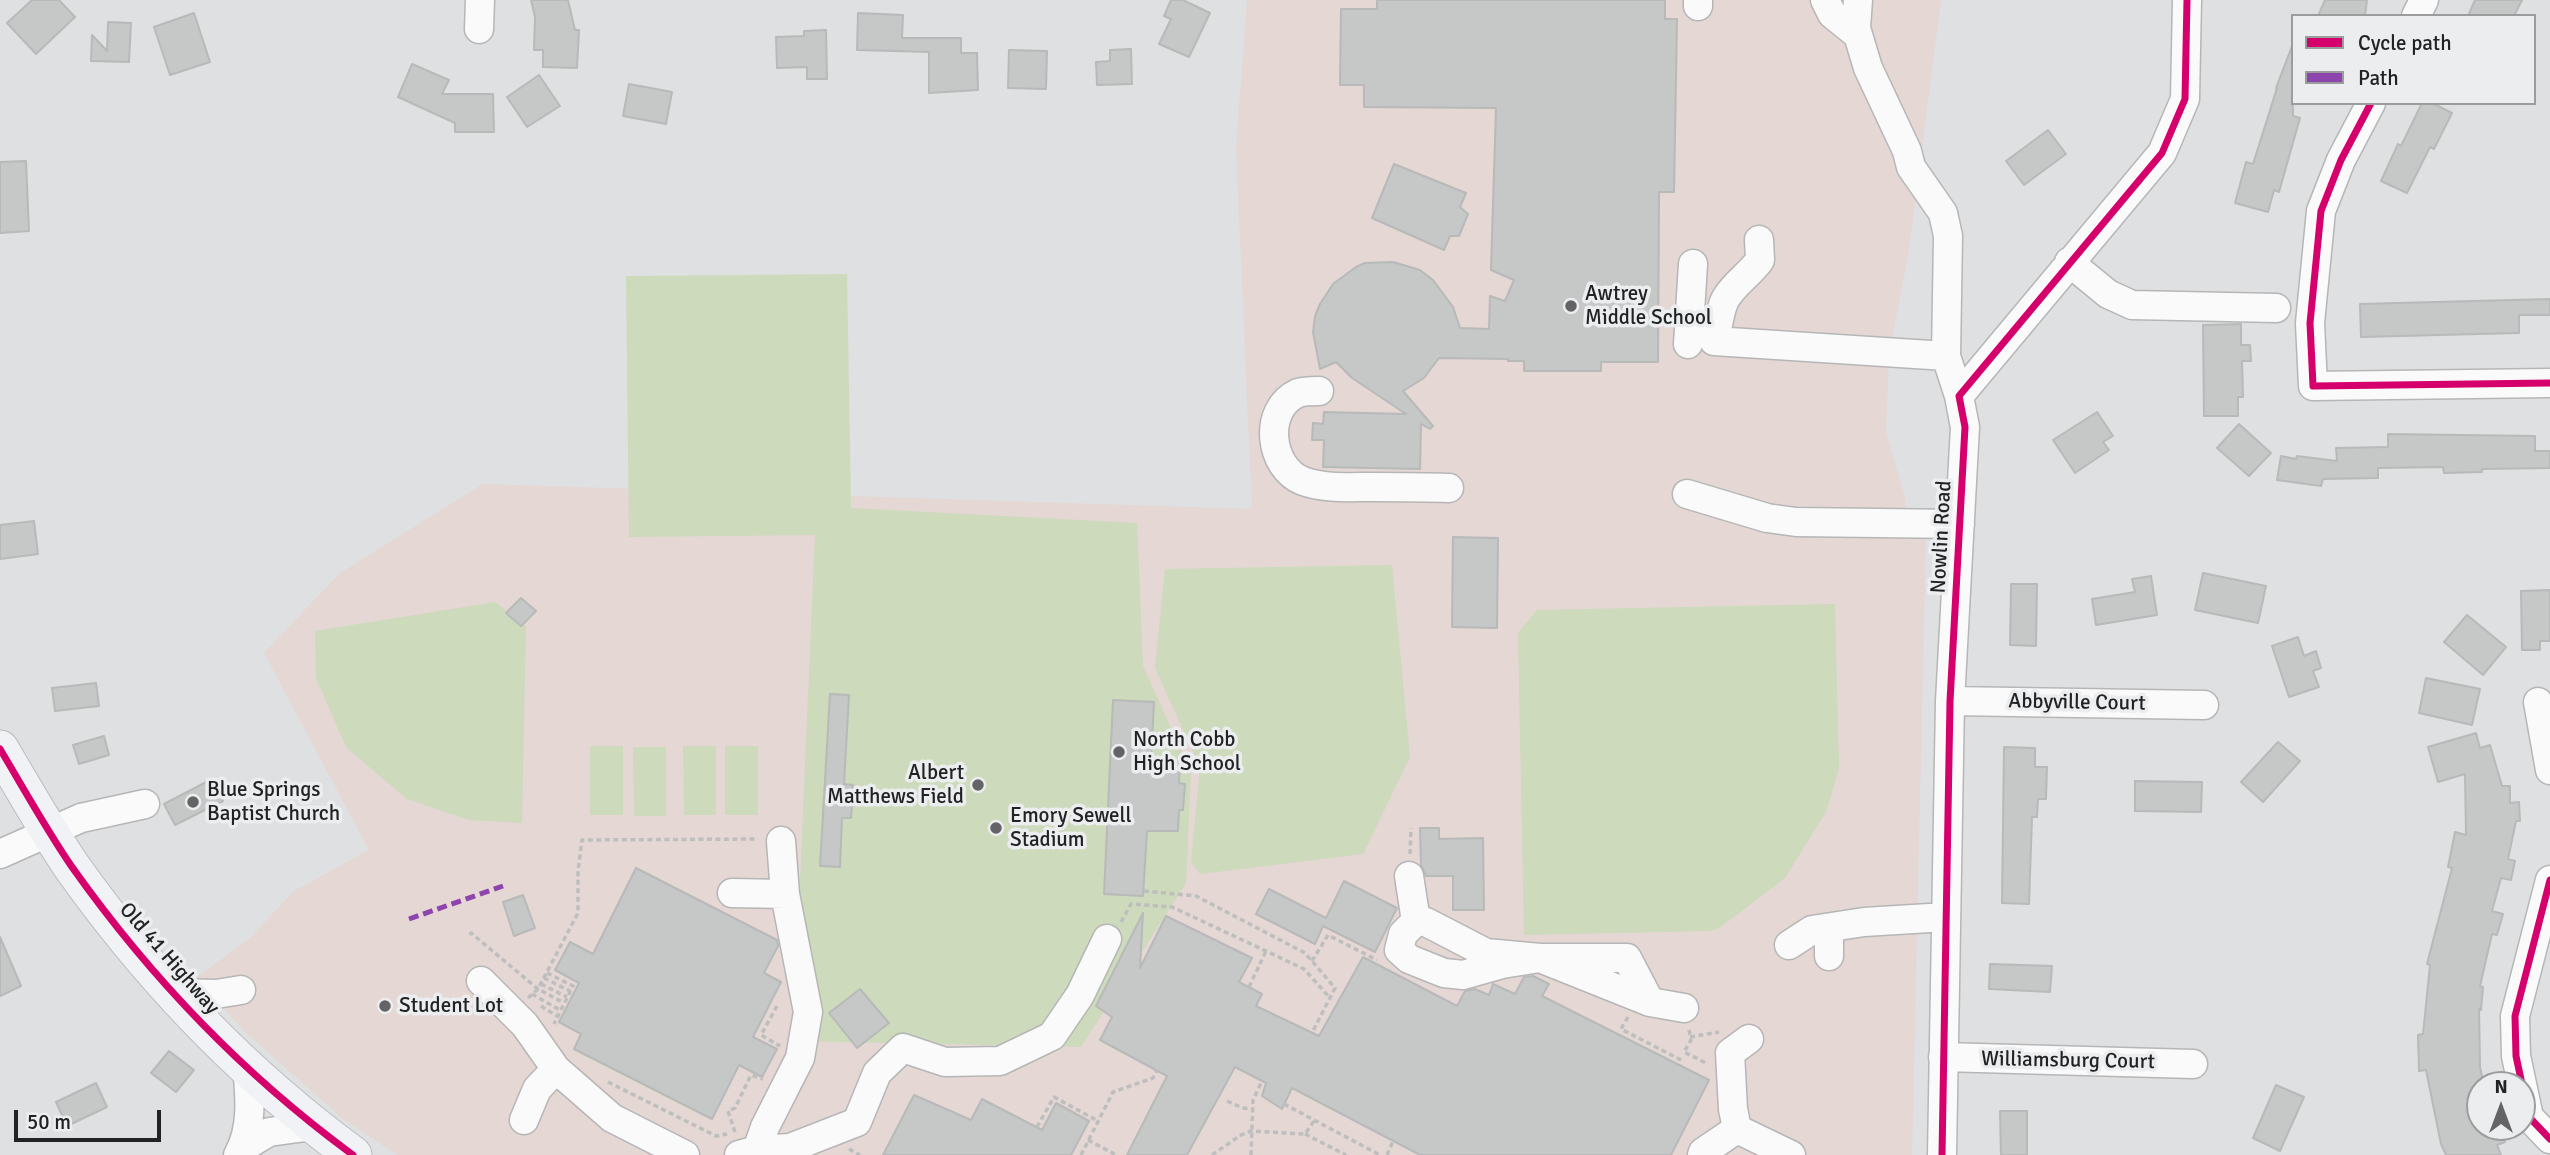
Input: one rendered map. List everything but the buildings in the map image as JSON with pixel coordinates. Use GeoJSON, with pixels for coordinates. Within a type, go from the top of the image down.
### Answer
{"type":"FeatureCollection","features":[{"type":"Feature","properties":{"kind":"main road","name":"Old 41 Highway"},"geometry":{"type":"LineString","coordinates":[[0,749],[49,832],[96,900],[172,993],[247,1067],[313,1126],[353,1155]]}},
{"type":"Feature","properties":{"kind":"street"},"geometry":{"type":"LineString","coordinates":[[479,29],[480,0]]}},
{"type":"Feature","properties":{"kind":"street"},"geometry":{"type":"LineString","coordinates":[[1825,0],[1832,14],[1858,35]]}},
{"type":"Feature","properties":{"kind":"street","name":"Nowlin Road"},"geometry":{"type":"LineString","coordinates":[[1858,0],[1856,28],[1868,68],[1907,151],[1911,167],[1942,213],[1946,225],[1946,356],[1959,396],[1965,427],[1950,701],[1942,1155]]}},
{"type":"Feature","properties":{"kind":"street"},"geometry":{"type":"LineString","coordinates":[[1959,396],[2162,153],[2185,99],[2187,0]]}},
{"type":"Feature","properties":{"kind":"street"},"geometry":{"type":"LineString","coordinates":[[2370,105],[2341,160],[2321,211],[2310,323],[2313,386],[2550,383]]}},
{"type":"Feature","properties":{"kind":"street"},"geometry":{"type":"LineString","coordinates":[[1759,240],[1760,260],[1726,298],[1721,308],[1721,320],[1714,341],[1946,356]]}},
{"type":"Feature","properties":{"kind":"street"},"geometry":{"type":"LineString","coordinates":[[2069,262],[2108,294],[2132,305],[2276,308]]}},
{"type":"Feature","properties":{"kind":"street"},"geometry":{"type":"LineString","coordinates":[[1688,344],[1693,264]]}},
{"type":"Feature","properties":{"kind":"street"},"geometry":{"type":"LineString","coordinates":[[1319,391],[1294,395],[1281,408],[1275,421],[1273,440],[1278,458],[1295,478],[1318,486],[1448,488]]}},
{"type":"Feature","properties":{"kind":"street"},"geometry":{"type":"LineString","coordinates":[[1687,494],[1767,518],[1796,522],[1960,524]]}},
{"type":"Feature","properties":{"kind":"street","name":"Abbyville Court"},"geometry":{"type":"LineString","coordinates":[[1950,701],[2204,705]]}},
{"type":"Feature","properties":{"kind":"street"},"geometry":{"type":"LineString","coordinates":[[2538,702],[2550,770]]}},
{"type":"Feature","properties":{"kind":"street"},"geometry":{"type":"LineString","coordinates":[[0,854],[80,818],[145,804]]}},
{"type":"Feature","properties":{"kind":"street"},"geometry":{"type":"LineString","coordinates":[[748,1152],[765,1127],[800,1058],[808,1012],[775,839]]}},
{"type":"Feature","properties":{"kind":"street"},"geometry":{"type":"LineString","coordinates":[[1409,876],[1416,921]]}},
{"type":"Feature","properties":{"kind":"street"},"geometry":{"type":"LineString","coordinates":[[2550,880],[2515,1016],[2516,1056],[2529,1117],[2550,1139]]}},
{"type":"Feature","properties":{"kind":"street"},"geometry":{"type":"LineString","coordinates":[[732,892],[785,894]]}},
{"type":"Feature","properties":{"kind":"street"},"geometry":{"type":"LineString","coordinates":[[1789,945],[1812,930],[1864,922],[1946,917]]}},
{"type":"Feature","properties":{"kind":"street"},"geometry":{"type":"LineString","coordinates":[[1416,921],[1426,922],[1486,953],[1540,958],[1627,958],[1643,1000],[1684,1008]]}},
{"type":"Feature","properties":{"kind":"street"},"geometry":{"type":"LineString","coordinates":[[1416,921],[1403,934],[1399,950],[1409,958],[1444,973],[1463,975],[1502,964],[1540,958]]}},
{"type":"Feature","properties":{"kind":"street"},"geometry":{"type":"LineString","coordinates":[[1829,928],[1829,956]]}},
{"type":"Feature","properties":{"kind":"street"},"geometry":{"type":"LineString","coordinates":[[748,1152],[790,1148],[857,1122],[877,1073],[903,1048],[944,1062],[1000,1061],[1052,1036],[1080,995],[1107,939]]}},
{"type":"Feature","properties":{"kind":"street"},"geometry":{"type":"LineString","coordinates":[[481,981],[525,1026],[556,1069],[612,1118],[685,1155]]}},
{"type":"Feature","properties":{"kind":"street"},"geometry":{"type":"LineString","coordinates":[[172,993],[216,994],[241,990],[233,1006],[210,1033]]}},
{"type":"Feature","properties":{"kind":"street"},"geometry":{"type":"LineString","coordinates":[[1737,1036],[1730,1054],[1732,1109],[1737,1129]]}},
{"type":"Feature","properties":{"kind":"street","name":"Williamsburg Court"},"geometry":{"type":"LineString","coordinates":[[1943,1057],[2193,1064]]}},
{"type":"Feature","properties":{"kind":"street"},"geometry":{"type":"LineString","coordinates":[[240,1152],[250,1109],[247,1067]]}},
{"type":"Feature","properties":{"kind":"street"},"geometry":{"type":"LineString","coordinates":[[524,1120],[537,1089],[556,1069]]}},
{"type":"Feature","properties":{"kind":"street"},"geometry":{"type":"LineString","coordinates":[[240,1152],[256,1138],[269,1132],[313,1126]]}},
{"type":"Feature","properties":{"kind":"street"},"geometry":{"type":"LineString","coordinates":[[1702,1155],[1737,1129]]}},
{"type":"Feature","properties":{"kind":"street"},"geometry":{"type":"LineString","coordinates":[[1737,1129],[1791,1155]]}},
{"type":"Feature","properties":{"kind":"path"},"geometry":{"type":"LineString","coordinates":[[538,1012],[527,998],[541,984],[578,913],[578,871],[582,840],[775,839]]}},
{"type":"Feature","properties":{"kind":"path"},"geometry":{"type":"LineString","coordinates":[[1144,891],[1196,896],[1305,953],[1335,988],[1312,1033]]}},
{"type":"Feature","properties":{"kind":"path"},"geometry":{"type":"LineString","coordinates":[[1107,939],[1113,938],[1131,904],[1171,906],[1304,969],[1329,998]]}},
{"type":"Feature","properties":{"kind":"path"},"geometry":{"type":"LineString","coordinates":[[470,935],[471,933],[538,989],[564,1003]]}},
{"type":"Feature","properties":{"kind":"path"},"geometry":{"type":"LineString","coordinates":[[1249,987],[1266,951]]}},
{"type":"Feature","properties":{"kind":"path"},"geometry":{"type":"LineString","coordinates":[[547,972],[573,986],[551,1029],[548,1025]]}},
{"type":"Feature","properties":{"kind":"path"},"geometry":{"type":"LineString","coordinates":[[544,978],[570,991]]}},
{"type":"Feature","properties":{"kind":"path"},"geometry":{"type":"LineString","coordinates":[[541,984],[567,997]]}},
{"type":"Feature","properties":{"kind":"path"},"geometry":{"type":"LineString","coordinates":[[532,994],[560,1010]]}},
{"type":"Feature","properties":{"kind":"path"},"geometry":{"type":"LineString","coordinates":[[1643,1000],[1620,1032],[1680,1062],[1690,1037],[1684,1008]]}},
{"type":"Feature","properties":{"kind":"path"},"geometry":{"type":"LineString","coordinates":[[775,1057],[781,1046],[761,1035],[777,1006]]}},
{"type":"Feature","properties":{"kind":"path"},"geometry":{"type":"LineString","coordinates":[[1690,1037],[1717,1031],[1722,1035],[1737,1036]]}},
{"type":"Feature","properties":{"kind":"path"},"geometry":{"type":"LineString","coordinates":[[1684,1052],[1716,1068]]}},
{"type":"Feature","properties":{"kind":"path"},"geometry":{"type":"LineString","coordinates":[[601,1078],[716,1136],[735,1132],[728,1111],[736,1108],[751,1074],[764,1080],[770,1069]]}},
{"type":"Feature","properties":{"kind":"path"},"geometry":{"type":"LineString","coordinates":[[1081,1155],[1112,1092],[1153,1078],[1157,1070]]}},
{"type":"Feature","properties":{"kind":"path"},"geometry":{"type":"LineString","coordinates":[[1251,1155],[1253,1100],[1262,1081]]}},
{"type":"Feature","properties":{"kind":"path"},"geometry":{"type":"LineString","coordinates":[[1037,1127],[1054,1097],[1098,1121]]}},
{"type":"Feature","properties":{"kind":"path"},"geometry":{"type":"LineString","coordinates":[[1227,1101],[1242,1108],[1253,1109]]}},
{"type":"Feature","properties":{"kind":"path"},"geometry":{"type":"LineString","coordinates":[[1284,1104],[1380,1155]]}},
{"type":"Feature","properties":{"kind":"path"},"geometry":{"type":"LineString","coordinates":[[1306,1134],[1314,1121]]}},
{"type":"Feature","properties":{"kind":"path"},"geometry":{"type":"LineString","coordinates":[[1212,1155],[1251,1131],[1306,1134],[1346,1155]]}},
{"type":"Feature","properties":{"kind":"path"},"geometry":{"type":"LineString","coordinates":[[1088,1140],[1116,1155]]}},
{"type":"Feature","properties":{"kind":"path"},"geometry":{"type":"LineString","coordinates":[[1387,1155],[1393,1141]]}},
{"type":"Feature","properties":{"kind":"shaded area","name":"North Cobb High School"},"geometry":{"type":"Polygon","coordinates":[[[1247,0],[1941,0],[1908,256],[1889,355],[1886,433],[1905,497],[1905,530],[1926,531],[1912,1155],[397,1155],[342,1118],[245,1032],[197,977],[250,938],[294,891],[369,850],[264,653],[340,573],[483,484],[1252,509],[1236,148],[1247,0]]]}},
{"type":"Feature","properties":{"kind":"green space","name":"Emory Sewell Stadium"},"geometry":{"type":"Polygon","coordinates":[[[847,274],[851,508],[1137,523],[1143,666],[1191,773],[1186,883],[1081,1047],[793,1041],[815,535],[629,537],[626,276],[847,274]]]}},
{"type":"Feature","properties":{"kind":"green space"},"geometry":{"type":"Polygon","coordinates":[[[1392,565],[1410,757],[1363,854],[1200,874],[1191,862],[1200,767],[1155,668],[1165,569],[1392,565]]]}},
{"type":"Feature","properties":{"kind":"green space"},"geometry":{"type":"Polygon","coordinates":[[[495,602],[526,626],[522,823],[469,820],[407,799],[346,747],[316,678],[315,631],[495,602]]]}},
{"type":"Feature","properties":{"kind":"green space"},"geometry":{"type":"Polygon","coordinates":[[[1835,604],[1839,768],[1826,812],[1785,878],[1722,926],[1711,931],[1524,935],[1518,633],[1537,610],[1835,604]]]}},
{"type":"Feature","properties":{"kind":"green space"},"geometry":{"type":"Polygon","coordinates":[[[590,746],[623,746],[623,815],[590,815],[590,746]]]}},
{"type":"Feature","properties":{"kind":"green space"},"geometry":{"type":"Polygon","coordinates":[[[683,746],[716,746],[716,815],[684,815],[683,746]]]}},
{"type":"Feature","properties":{"kind":"green space"},"geometry":{"type":"Polygon","coordinates":[[[725,746],[758,746],[758,815],[725,815],[725,746]]]}},
{"type":"Feature","properties":{"kind":"green space"},"geometry":{"type":"Polygon","coordinates":[[[633,747],[666,747],[666,816],[634,816],[633,747]]]}},
{"type":"Feature","properties":{"kind":"marked path"},"geometry":{"type":"LineString","coordinates":[[409,919],[503,886]]}},
{"type":"Feature","properties":{"kind":"cycle path"},"geometry":{"type":"LineString","coordinates":[[1942,1155],[1950,701],[1965,427],[1959,396],[2162,153],[2185,99],[2187,0]]}},
{"type":"Feature","properties":{"kind":"cycle path"},"geometry":{"type":"LineString","coordinates":[[2370,105],[2341,160],[2321,211],[2310,323],[2313,386],[2550,383]]}},
{"type":"Feature","properties":{"kind":"cycle path"},"geometry":{"type":"LineString","coordinates":[[0,749],[72,867],[133,947],[166,985],[274,1092],[353,1155]]}},
{"type":"Feature","properties":{"kind":"cycle path"},"geometry":{"type":"LineString","coordinates":[[2550,880],[2515,1016],[2516,1056],[2529,1117],[2550,1139]]}},
{"type":"Feature","properties":{"kind":"place","name":"Awtrey Middle School"},"geometry":{"type":"Point","coordinates":[1571,306]}},
{"type":"Feature","properties":{"kind":"place","name":"North Cobb High School"},"geometry":{"type":"Point","coordinates":[1119,752]}},
{"type":"Feature","properties":{"kind":"place","name":"Albert Matthews Field"},"geometry":{"type":"Point","coordinates":[978,785]}},
{"type":"Feature","properties":{"kind":"place","name":"Blue Springs Baptist Church"},"geometry":{"type":"Point","coordinates":[193,802]}},
{"type":"Feature","properties":{"kind":"place","name":"Emory Sewell Stadium"},"geometry":{"type":"Point","coordinates":[996,828]}},
{"type":"Feature","properties":{"kind":"place","name":"Student Lot"},"geometry":{"type":"Point","coordinates":[385,1006]}}]}
